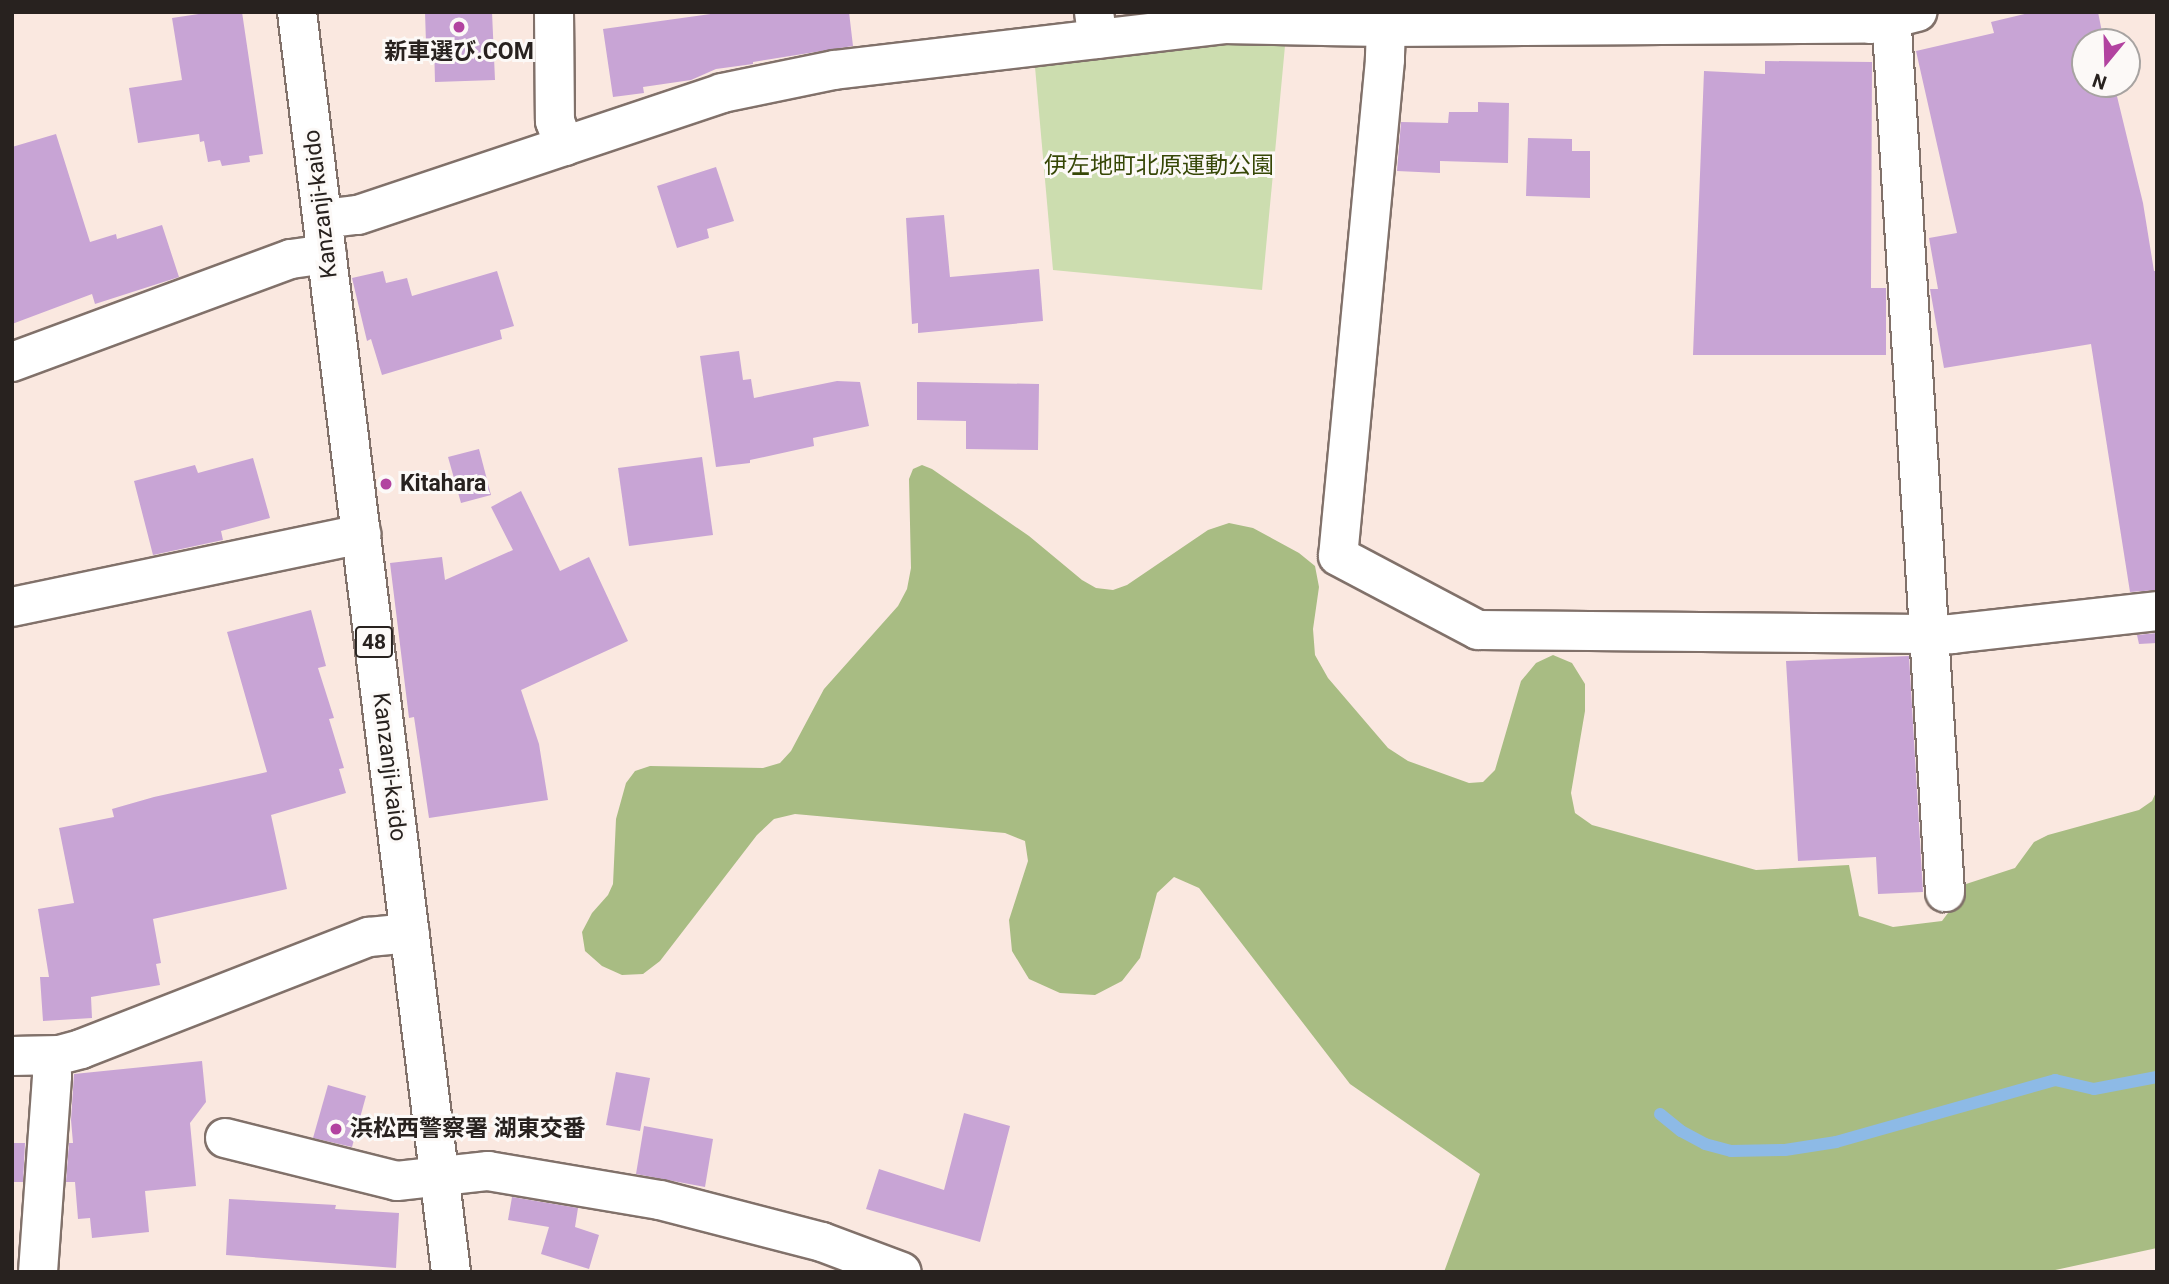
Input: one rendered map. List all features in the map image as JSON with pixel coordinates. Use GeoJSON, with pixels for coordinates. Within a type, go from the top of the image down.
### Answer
{"type":"FeatureCollection","features":[{"type":"Feature","properties":{"kind":"street","name":"Kanzanji-kaido"},"geometry":{"type":"LineString","coordinates":[[298,12],[451,1272]]}},
{"type":"Feature","properties":{"kind":"street"},"geometry":{"type":"LineString","coordinates":[[554,12],[555,121],[564,146]]}},
{"type":"Feature","properties":{"kind":"street"},"geometry":{"type":"LineString","coordinates":[[12,362],[291,259],[358,215],[722,93],[775,80],[1096,26],[1870,24],[1900,15],[1929,634],[1945,892]]}},
{"type":"Feature","properties":{"kind":"street"},"geometry":{"type":"LineString","coordinates":[[1385,27],[1385,60],[1338,556],[1478,630],[1952,634],[2157,611]]}},
{"type":"Feature","properties":{"kind":"street"},"geometry":{"type":"LineString","coordinates":[[12,607],[361,534]]}},
{"type":"Feature","properties":{"kind":"street"},"geometry":{"type":"LineString","coordinates":[[12,1056],[51,1056],[81,1049],[369,937],[410,933]]}},
{"type":"Feature","properties":{"kind":"street"},"geometry":{"type":"LineString","coordinates":[[38,1272],[52,1076],[51,1056]]}},
{"type":"Feature","properties":{"kind":"street"},"geometry":{"type":"LineString","coordinates":[[225,1138],[397,1181],[488,1171],[660,1200],[822,1241],[902,1272]]}},
{"type":"Feature","properties":{"kind":"green space","name":"伊左地町北原運動公園"},"geometry":{"type":"Polygon","coordinates":[[[1225,44],[1285,46],[1262,290],[1053,270],[1035,67],[1225,44]]]}},
{"type":"Feature","properties":{"kind":"green space"},"geometry":{"type":"Polygon","coordinates":[[[922,465],[932,469],[1029,536],[1082,580],[1096,588],[1113,590],[1127,585],[1208,530],[1229,523],[1253,528],[1299,553],[1315,566],[1319,587],[1313,629],[1315,655],[1328,678],[1388,748],[1408,761],[1469,783],[1483,782],[1495,770],[1521,681],[1536,663],[1553,655],[1572,663],[1585,684],[1585,711],[1571,793],[1575,813],[1592,825],[1756,870],[1849,865],[1859,916],[1893,927],[1942,921],[1960,897],[1963,885],[2015,868],[2034,842],[2048,835],[2139,810],[2152,801],[2157,790],[2157,1248],[2046,1272],[1444,1272],[1480,1174],[1350,1084],[1199,888],[1174,877],[1157,893],[1140,958],[1122,981],[1095,995],[1060,993],[1029,979],[1012,951],[1009,920],[1028,861],[1025,841],[1005,833],[795,814],[774,819],[757,835],[660,961],[643,974],[622,975],[602,966],[585,951],[582,932],[613,884],[616,819],[626,783],[635,771],[650,766],[763,768],[780,763],[791,751],[824,689],[898,606],[907,589],[911,568],[909,479],[913,469],[922,465]]]}},
{"type":"Feature","properties":{"kind":"building"},"geometry":{"type":"Polygon","coordinates":[[[212,12],[242,12],[263,154],[249,156],[250,162],[222,166],[220,160],[208,162],[204,141],[200,142],[199,134],[138,143],[129,88],[182,80],[172,18],[212,12]]]}},
{"type":"Feature","properties":{"kind":"building"},"geometry":{"type":"Polygon","coordinates":[[[425,12],[492,12],[495,80],[435,82],[434,43],[426,43],[425,12]]]}},
{"type":"Feature","properties":{"kind":"building"},"geometry":{"type":"Polygon","coordinates":[[[725,12],[849,12],[853,46],[716,69],[691,80],[643,87],[644,93],[613,97],[603,29],[725,12]]]}},
{"type":"Feature","properties":{"kind":"building"},"geometry":{"type":"Polygon","coordinates":[[[2033,12],[2098,12],[2101,28],[2071,28],[2071,98],[2117,98],[2143,203],[2154,271],[2157,271],[2157,590],[2130,592],[2091,344],[1944,368],[1930,289],[1938,289],[1929,238],[1957,233],[1916,51],[1994,33],[1991,22],[2033,12]]]}},
{"type":"Feature","properties":{"kind":"building"},"geometry":{"type":"Polygon","coordinates":[[[1765,61],[1872,62],[1871,288],[1886,288],[1886,355],[1693,355],[1704,71],[1765,74],[1765,61]]]}},
{"type":"Feature","properties":{"kind":"building"},"geometry":{"type":"Polygon","coordinates":[[[1478,102],[1509,103],[1508,163],[1440,161],[1440,173],[1397,171],[1401,122],[1448,123],[1449,112],[1478,112],[1478,102]]]}},
{"type":"Feature","properties":{"kind":"building"},"geometry":{"type":"Polygon","coordinates":[[[56,134],[90,242],[116,234],[117,239],[162,225],[179,277],[95,304],[92,294],[12,324],[12,147],[56,134]]]}},
{"type":"Feature","properties":{"kind":"building"},"geometry":{"type":"Polygon","coordinates":[[[1528,138],[1572,139],[1572,151],[1590,151],[1590,198],[1526,196],[1528,138]]]}},
{"type":"Feature","properties":{"kind":"building"},"geometry":{"type":"Polygon","coordinates":[[[716,167],[734,221],[707,229],[709,238],[677,248],[657,186],[716,167]]]}},
{"type":"Feature","properties":{"kind":"building"},"geometry":{"type":"Polygon","coordinates":[[[944,215],[950,277],[1039,269],[1043,321],[918,333],[918,323],[912,324],[906,218],[944,215]]]}},
{"type":"Feature","properties":{"kind":"building"},"geometry":{"type":"Polygon","coordinates":[[[383,271],[386,283],[407,278],[412,296],[497,271],[514,326],[500,330],[502,339],[382,375],[371,339],[367,341],[352,278],[383,271]]]}},
{"type":"Feature","properties":{"kind":"building"},"geometry":{"type":"Polygon","coordinates":[[[739,351],[743,380],[751,379],[754,398],[837,381],[860,382],[869,426],[813,438],[814,446],[750,460],[750,463],[716,467],[700,356],[739,351]]]}},
{"type":"Feature","properties":{"kind":"building"},"geometry":{"type":"Polygon","coordinates":[[[917,382],[1039,384],[1038,450],[966,449],[966,421],[917,420],[917,382]]]}},
{"type":"Feature","properties":{"kind":"building"},"geometry":{"type":"Polygon","coordinates":[[[479,449],[491,495],[461,503],[448,457],[479,449]]]}},
{"type":"Feature","properties":{"kind":"building"},"geometry":{"type":"Polygon","coordinates":[[[702,457],[713,535],[629,546],[618,468],[702,457]]]}},
{"type":"Feature","properties":{"kind":"building"},"geometry":{"type":"Polygon","coordinates":[[[253,458],[270,518],[221,531],[223,540],[153,555],[134,481],[195,465],[198,473],[253,458]]]}},
{"type":"Feature","properties":{"kind":"building"},"geometry":{"type":"Polygon","coordinates":[[[521,491],[560,571],[589,557],[628,641],[521,690],[539,744],[548,800],[429,818],[414,717],[409,718],[390,563],[442,557],[445,580],[513,550],[491,507],[521,491]]]}},
{"type":"Feature","properties":{"kind":"building"},"geometry":{"type":"Polygon","coordinates":[[[311,610],[326,666],[318,668],[334,718],[329,719],[344,768],[339,769],[346,793],[271,815],[287,889],[153,919],[161,963],[156,964],[160,985],[91,997],[92,1018],[43,1021],[40,977],[49,977],[38,909],[74,903],[59,828],[114,817],[112,809],[154,797],[267,772],[227,632],[311,610]]]}},
{"type":"Feature","properties":{"kind":"building"},"geometry":{"type":"Polygon","coordinates":[[[2157,633],[2157,643],[2139,644],[2137,635],[2157,633]]]}},
{"type":"Feature","properties":{"kind":"building"},"geometry":{"type":"Polygon","coordinates":[[[1909,656],[1923,892],[1878,894],[1876,857],[1798,861],[1786,661],[1909,656]]]}},
{"type":"Feature","properties":{"kind":"building"},"geometry":{"type":"Polygon","coordinates":[[[202,1061],[206,1102],[190,1123],[196,1186],[145,1191],[149,1232],[92,1238],[90,1218],[78,1219],[75,1182],[66,1182],[69,1143],[73,1143],[71,1120],[74,1074],[202,1061]]]}},
{"type":"Feature","properties":{"kind":"building"},"geometry":{"type":"Polygon","coordinates":[[[616,1072],[650,1078],[640,1131],[606,1125],[616,1072]]]}},
{"type":"Feature","properties":{"kind":"building","name":"浜松西警察署 湖東交番"},"geometry":{"type":"Polygon","coordinates":[[[328,1085],[366,1096],[352,1147],[313,1138],[328,1085]]]}},
{"type":"Feature","properties":{"kind":"building"},"geometry":{"type":"Polygon","coordinates":[[[964,1113],[1010,1126],[980,1242],[866,1209],[879,1169],[944,1190],[964,1113]]]}},
{"type":"Feature","properties":{"kind":"building"},"geometry":{"type":"Polygon","coordinates":[[[644,1126],[713,1139],[705,1187],[636,1174],[644,1126]]]}},
{"type":"Feature","properties":{"kind":"building"},"geometry":{"type":"Polygon","coordinates":[[[12,1143],[25,1143],[23,1182],[12,1182],[12,1143]]]}},
{"type":"Feature","properties":{"kind":"building"},"geometry":{"type":"Polygon","coordinates":[[[512,1197],[578,1208],[575,1227],[599,1235],[589,1269],[541,1254],[549,1227],[508,1220],[512,1197]]]}},
{"type":"Feature","properties":{"kind":"building"},"geometry":{"type":"Polygon","coordinates":[[[229,1199],[336,1205],[335,1209],[399,1213],[396,1268],[226,1255],[229,1199]]]}},
{"type":"Feature","properties":{"kind":"waterway"},"geometry":{"type":"LineString","coordinates":[[1660,1114],[1681,1131],[1705,1144],[1731,1151],[1785,1150],[1836,1142],[2055,1080],[2094,1089],[2157,1077]]}},
{"type":"Feature","properties":{"kind":"place","name":"新車選び.COM"},"geometry":{"type":"Point","coordinates":[459,27]}},
{"type":"Feature","properties":{"kind":"place","name":"Kitahara"},"geometry":{"type":"Point","coordinates":[386,484]}},
{"type":"Feature","properties":{"kind":"place","name":"浜松西警察署 湖東交番"},"geometry":{"type":"Point","coordinates":[336,1129]}}]}
